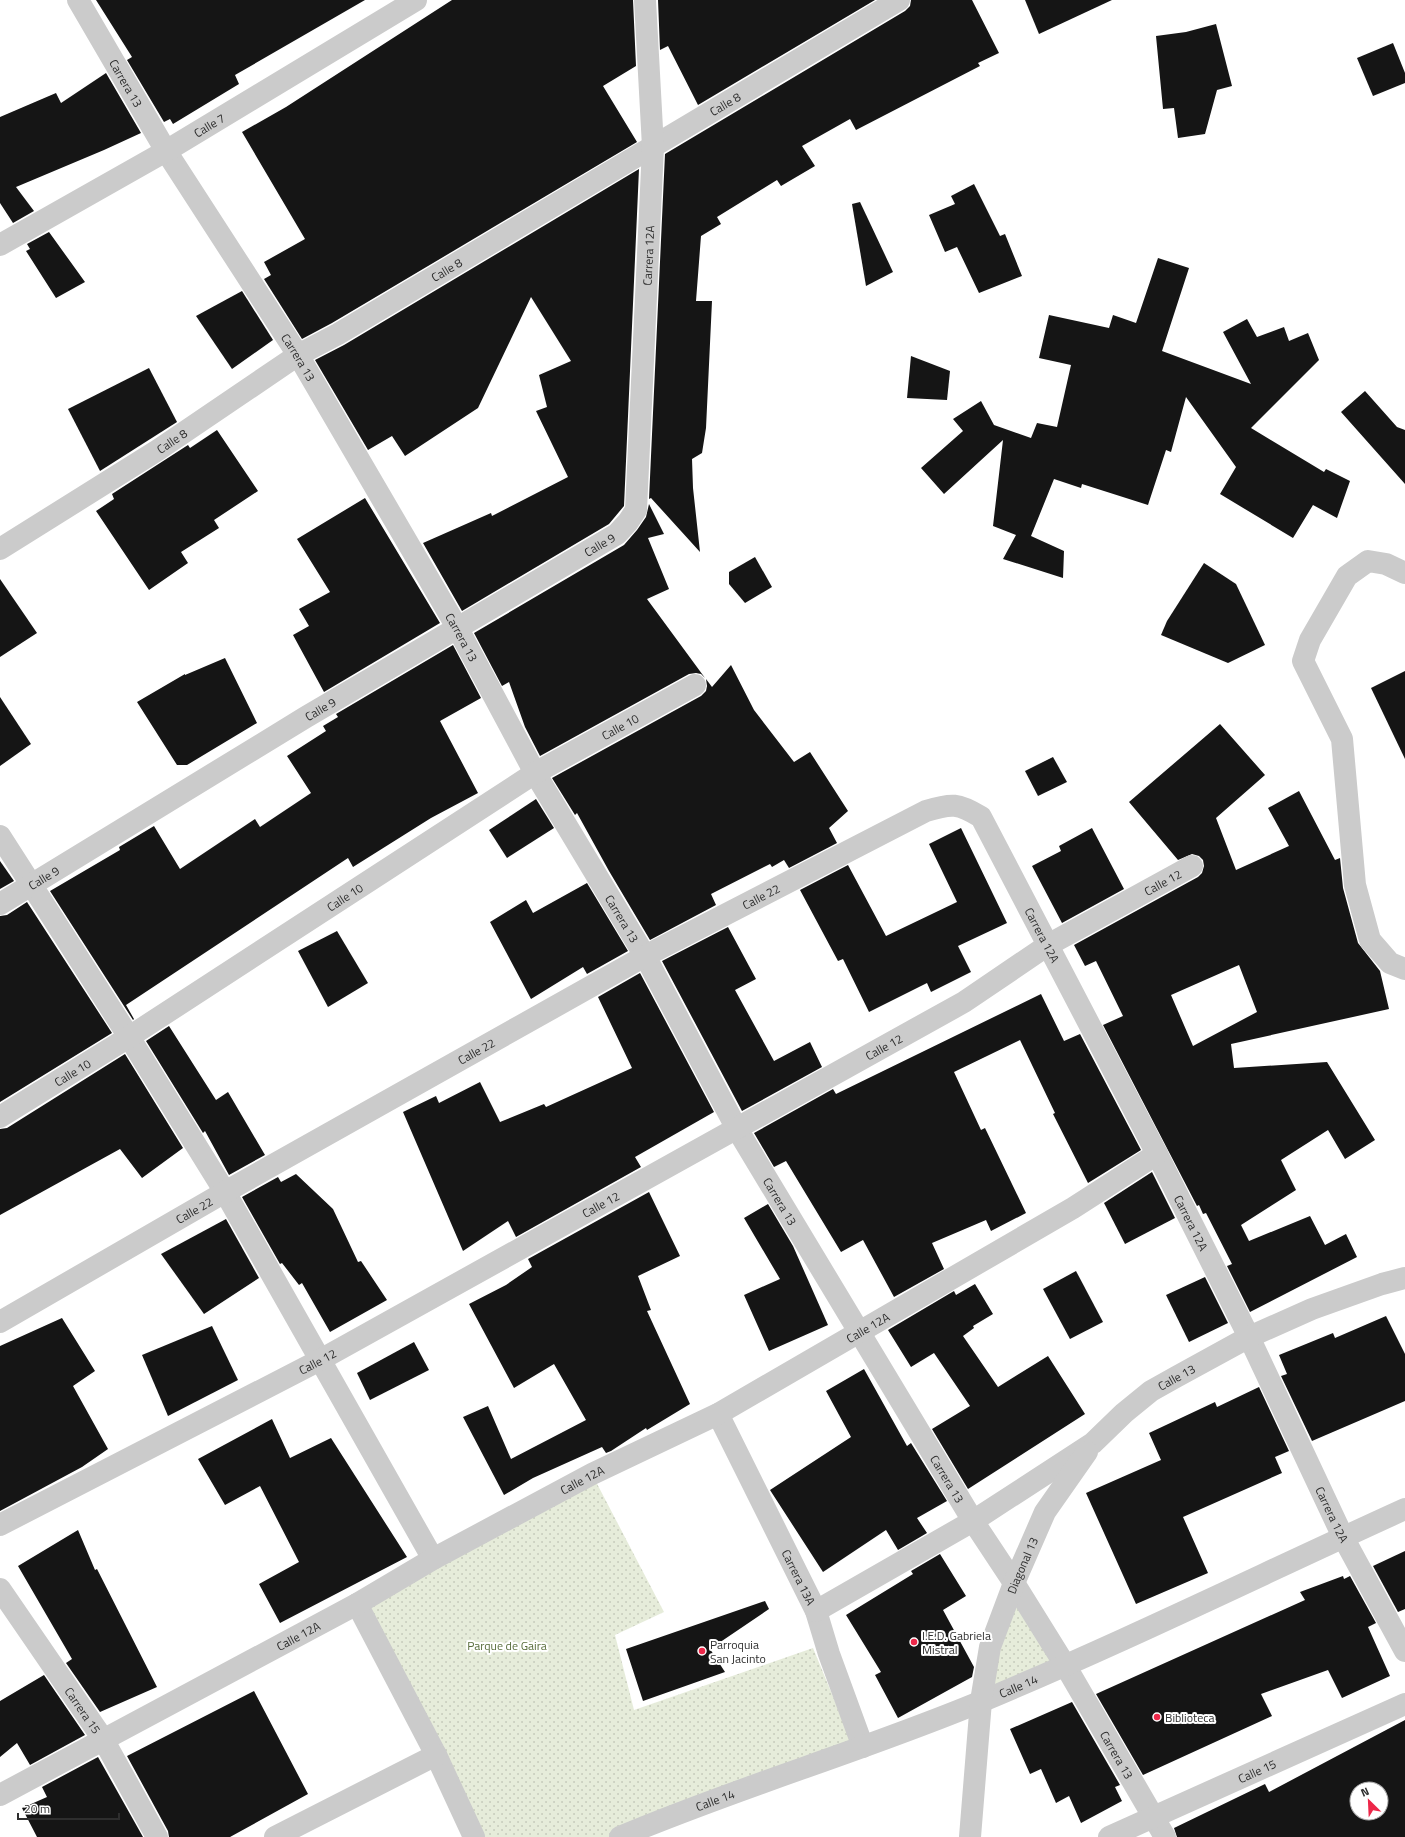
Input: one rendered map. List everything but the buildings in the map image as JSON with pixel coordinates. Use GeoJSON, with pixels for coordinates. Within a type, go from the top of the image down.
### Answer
{"type":"FeatureCollection","features":[{"type":"Feature","properties":{"kind":"street","name":"Carrera 13"},"geometry":{"type":"LineString","coordinates":[[78,0],[166,151],[298,355],[458,629],[535,773],[645,956],[737,1129],[859,1334],[973,1521],[1065,1665],[1165,1837]]}},
{"type":"Feature","properties":{"kind":"street","name":"Calle 7"},"geometry":{"type":"LineString","coordinates":[[0,246],[166,151],[416,0]]}},
{"type":"Feature","properties":{"kind":"street","name":"Carrera 12A"},"geometry":{"type":"LineString","coordinates":[[636,510],[653,147],[645,0]]}},
{"type":"Feature","properties":{"kind":"street","name":"Calle 8"},"geometry":{"type":"LineString","coordinates":[[0,548],[158,450],[298,355],[338,334],[899,0]]}},
{"type":"Feature","properties":{"kind":"street","name":"Calle 9"},"geometry":{"type":"LineString","coordinates":[[0,904],[306,717],[458,629],[617,534],[636,510]]}},
{"type":"Feature","properties":{"kind":"street"},"geometry":{"type":"LineString","coordinates":[[1405,573],[1386,564],[1368,561],[1347,576],[1310,640],[1302,661],[1342,740],[1355,885],[1370,940],[1390,963],[1405,969]]}},
{"type":"Feature","properties":{"kind":"street","name":"Calle 10"},"geometry":{"type":"LineString","coordinates":[[0,1117],[129,1037],[535,773],[695,685]]}},
{"type":"Feature","properties":{"kind":"street","name":"Calle 22"},"geometry":{"type":"LineString","coordinates":[[0,1322],[225,1192],[645,956],[926,811],[944,805],[963,806]]}},
{"type":"Feature","properties":{"kind":"street","name":"Carrera 12A"},"geometry":{"type":"LineString","coordinates":[[963,806],[981,817],[1048,945],[1157,1154],[1249,1337],[1343,1537],[1405,1651]]}},
{"type":"Feature","properties":{"kind":"street"},"geometry":{"type":"LineString","coordinates":[[0,836],[129,1037],[225,1192],[433,1559]]}},
{"type":"Feature","properties":{"kind":"street","name":"Calle 12"},"geometry":{"type":"LineString","coordinates":[[0,1525],[320,1360],[964,1002],[1048,945],[1192,866]]}},
{"type":"Feature","properties":{"kind":"street","name":"Calle 12A"},"geometry":{"type":"LineString","coordinates":[[0,1795],[357,1604],[433,1559],[592,1474],[718,1414],[859,1334],[1073,1208],[1157,1154]]}},
{"type":"Feature","properties":{"kind":"street","name":"Calle 13"},"geometry":{"type":"LineString","coordinates":[[816,1611],[973,1521],[1094,1443],[1124,1413],[1152,1391],[1249,1337],[1312,1309],[1382,1284],[1405,1278]]}},
{"type":"Feature","properties":{"kind":"street","name":"Carrera 13A"},"geometry":{"type":"LineString","coordinates":[[718,1414],[816,1611],[829,1654],[863,1747]]}},
{"type":"Feature","properties":{"kind":"street","name":"Diagonal 13"},"geometry":{"type":"LineString","coordinates":[[980,1702],[990,1647],[1014,1583],[1045,1512],[1094,1443]]}},
{"type":"Feature","properties":{"kind":"street","name":"Calle 14"},"geometry":{"type":"LineString","coordinates":[[620,1837],[664,1828],[863,1747],[980,1702],[1065,1665],[1405,1509]]}},
{"type":"Feature","properties":{"kind":"street","name":"Carrera 15"},"geometry":{"type":"LineString","coordinates":[[0,1589],[103,1739],[157,1837]]}},
{"type":"Feature","properties":{"kind":"street"},"geometry":{"type":"LineString","coordinates":[[357,1604],[436,1756],[474,1837]]}},
{"type":"Feature","properties":{"kind":"street"},"geometry":{"type":"LineString","coordinates":[[970,1837],[980,1702]]}},
{"type":"Feature","properties":{"kind":"street","name":"Calle 15"},"geometry":{"type":"LineString","coordinates":[[1109,1837],[1405,1704]]}},
{"type":"Feature","properties":{"kind":"street"},"geometry":{"type":"LineString","coordinates":[[275,1837],[436,1756]]}},
{"type":"Feature","properties":{"kind":"green space","name":"Parque de Gaira"},"geometry":{"type":"Polygon","coordinates":[[[594,1478],[664,1612],[615,1635],[634,1710],[813,1648],[853,1745],[659,1816],[609,1837],[485,1837],[445,1754],[362,1603],[594,1478]]]}},
{"type":"Feature","properties":{"kind":"green space"},"geometry":{"type":"Polygon","coordinates":[[[1015,1584],[1064,1665],[982,1700],[1015,1584]]]}},
{"type":"Feature","properties":{"kind":"place","name":"I.E.D. Gabriela Mistral"},"geometry":{"type":"Point","coordinates":[914,1642]}},
{"type":"Feature","properties":{"kind":"place","name":"Parroquia San Jacinto"},"geometry":{"type":"Point","coordinates":[702,1651]}},
{"type":"Feature","properties":{"kind":"place","name":"Biblioteca"},"geometry":{"type":"Point","coordinates":[1157,1717]}}]}
